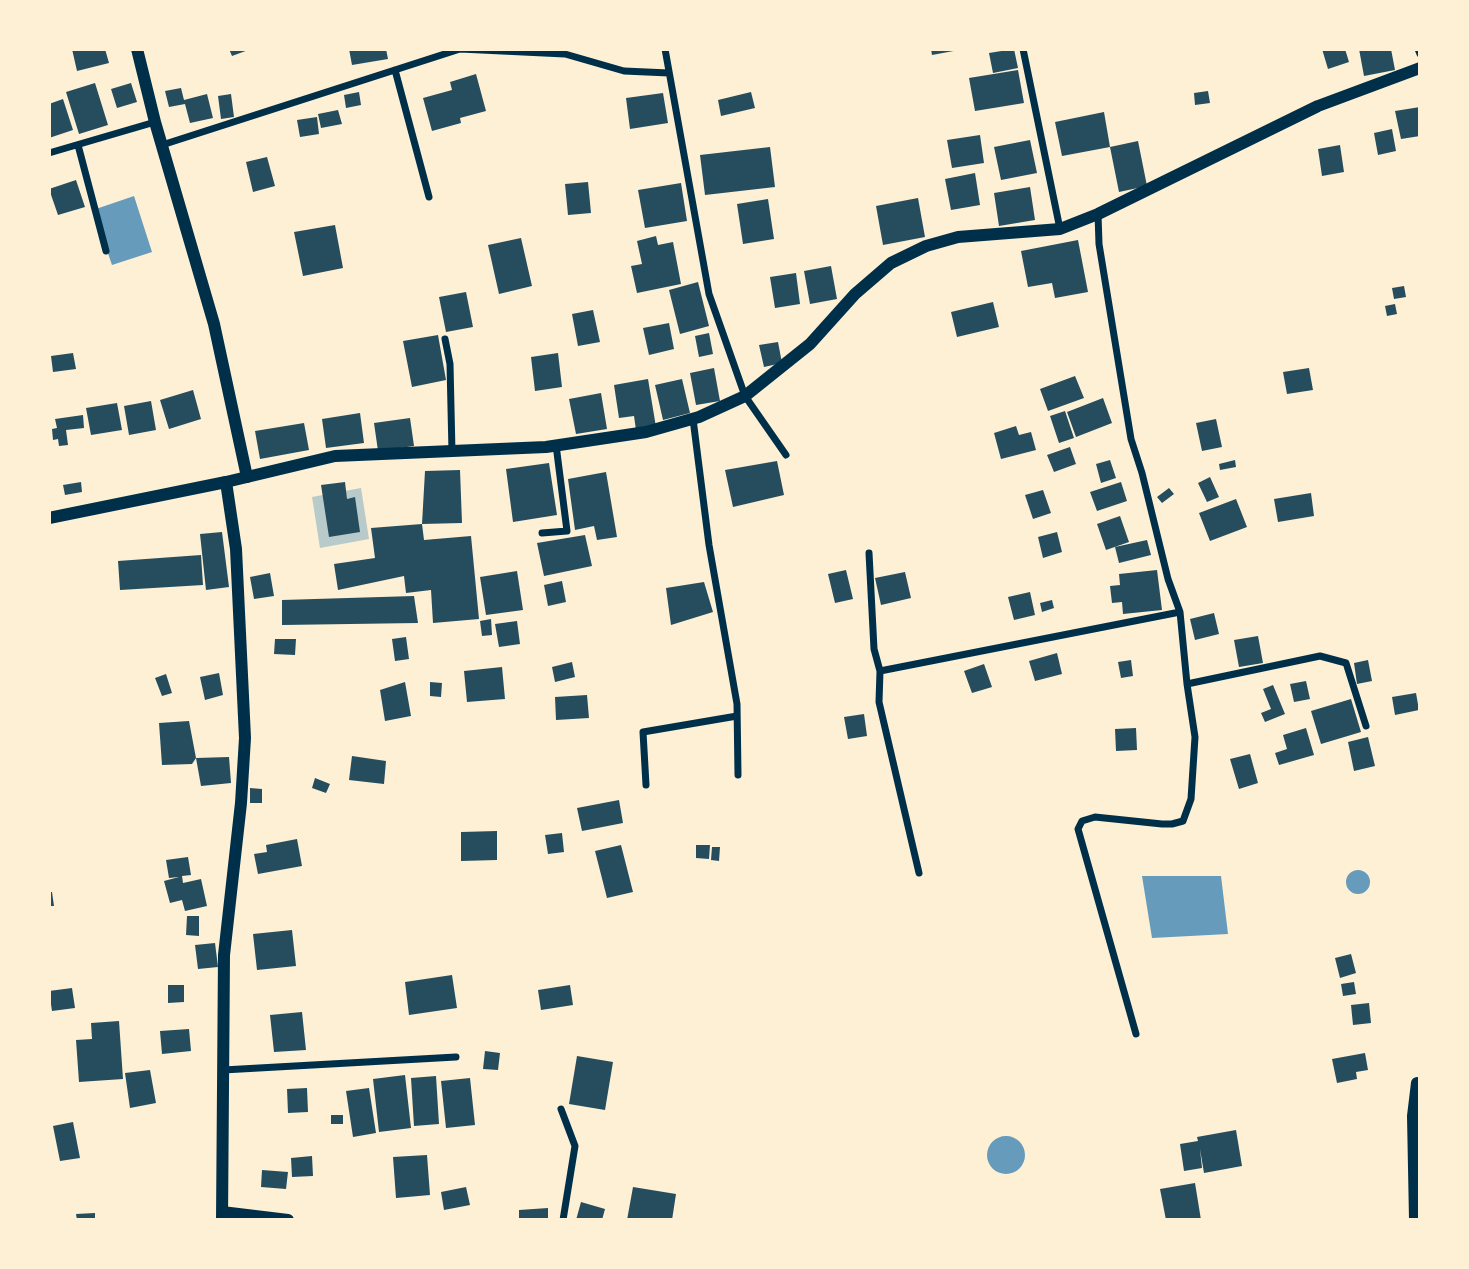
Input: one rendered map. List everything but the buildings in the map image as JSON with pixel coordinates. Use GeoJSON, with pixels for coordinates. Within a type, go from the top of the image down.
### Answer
{"type":"FeatureCollection","features":[{"type":"Feature","properties":{"kind":"main road"},"geometry":{"type":"LineString","coordinates":[[137,49],[155,122],[214,324],[247,477]]}},
{"type":"Feature","properties":{"kind":"main road"},"geometry":{"type":"LineString","coordinates":[[49,518],[226,482],[335,456],[556,445],[646,432],[693,419],[745,396],[810,344],[855,294],[891,263],[926,246],[958,237],[1060,229],[1098,214],[1318,106],[1420,68]]}},
{"type":"Feature","properties":{"kind":"main road"},"geometry":{"type":"LineString","coordinates":[[226,482],[236,549],[245,738],[241,803],[224,955],[222,1216],[288,1220]]}},
{"type":"Feature","properties":{"kind":"main road"},"geometry":{"type":"LineString","coordinates":[[1415,1220],[1413,1116],[1417,1083],[1420,1083]]}},
{"type":"Feature","properties":{"kind":"street"},"geometry":{"type":"LineString","coordinates":[[162,145],[460,49],[565,54],[624,71],[669,73]]}},
{"type":"Feature","properties":{"kind":"street"},"geometry":{"type":"LineString","coordinates":[[665,49],[706,284],[745,396],[786,455]]}},
{"type":"Feature","properties":{"kind":"street"},"geometry":{"type":"LineString","coordinates":[[1023,49],[1060,229]]}},
{"type":"Feature","properties":{"kind":"street"},"geometry":{"type":"LineString","coordinates":[[395,70],[429,197]]}},
{"type":"Feature","properties":{"kind":"street"},"geometry":{"type":"LineString","coordinates":[[49,153],[155,122]]}},
{"type":"Feature","properties":{"kind":"street"},"geometry":{"type":"LineString","coordinates":[[78,145],[106,251]]}},
{"type":"Feature","properties":{"kind":"street"},"geometry":{"type":"LineString","coordinates":[[1098,214],[1099,244],[1130,439],[1142,473],[1168,579],[1180,612],[1195,737],[1191,799],[1183,821],[1172,824],[1095,817],[1082,821],[1078,829],[1136,1034]]}},
{"type":"Feature","properties":{"kind":"street"},"geometry":{"type":"LineString","coordinates":[[445,340],[450,363],[452,452]]}},
{"type":"Feature","properties":{"kind":"street"},"geometry":{"type":"LineString","coordinates":[[693,419],[709,545],[737,704],[738,775]]}},
{"type":"Feature","properties":{"kind":"street"},"geometry":{"type":"LineString","coordinates":[[542,533],[567,531],[556,445]]}},
{"type":"Feature","properties":{"kind":"street"},"geometry":{"type":"LineString","coordinates":[[869,552],[874,649],[880,671],[879,702],[919,873]]}},
{"type":"Feature","properties":{"kind":"street"},"geometry":{"type":"LineString","coordinates":[[880,671],[1180,612]]}},
{"type":"Feature","properties":{"kind":"street"},"geometry":{"type":"LineString","coordinates":[[1187,684],[1320,656],[1346,663],[1366,726]]}},
{"type":"Feature","properties":{"kind":"street"},"geometry":{"type":"LineString","coordinates":[[646,785],[643,732],[737,716]]}},
{"type":"Feature","properties":{"kind":"street"},"geometry":{"type":"LineString","coordinates":[[222,1070],[456,1058]]}},
{"type":"Feature","properties":{"kind":"street"},"geometry":{"type":"LineString","coordinates":[[561,1109],[575,1146],[563,1220]]}},
{"type":"Feature","properties":{"kind":"shaded area"},"geometry":{"type":"Polygon","coordinates":[[[361,488],[369,539],[320,548],[312,497],[361,488]]]}},
{"type":"Feature","properties":{"kind":"water"},"geometry":{"type":"Polygon","coordinates":[[[134,196],[152,252],[112,265],[93,210],[134,196]]]}},
{"type":"Feature","properties":{"kind":"water"},"geometry":{"type":"Polygon","coordinates":[[[1358,870],[1366,874],[1370,882],[1366,890],[1358,894],[1350,890],[1346,882],[1350,874],[1358,870]]]}},
{"type":"Feature","properties":{"kind":"water"},"geometry":{"type":"Polygon","coordinates":[[[1142,876],[1221,876],[1228,934],[1152,938],[1142,876]]]}},
{"type":"Feature","properties":{"kind":"water"},"geometry":{"type":"Polygon","coordinates":[[[1006,1136],[1020,1141],[1025,1155],[1020,1169],[1006,1174],[992,1169],[987,1155],[992,1141],[1006,1136]]]}}]}
